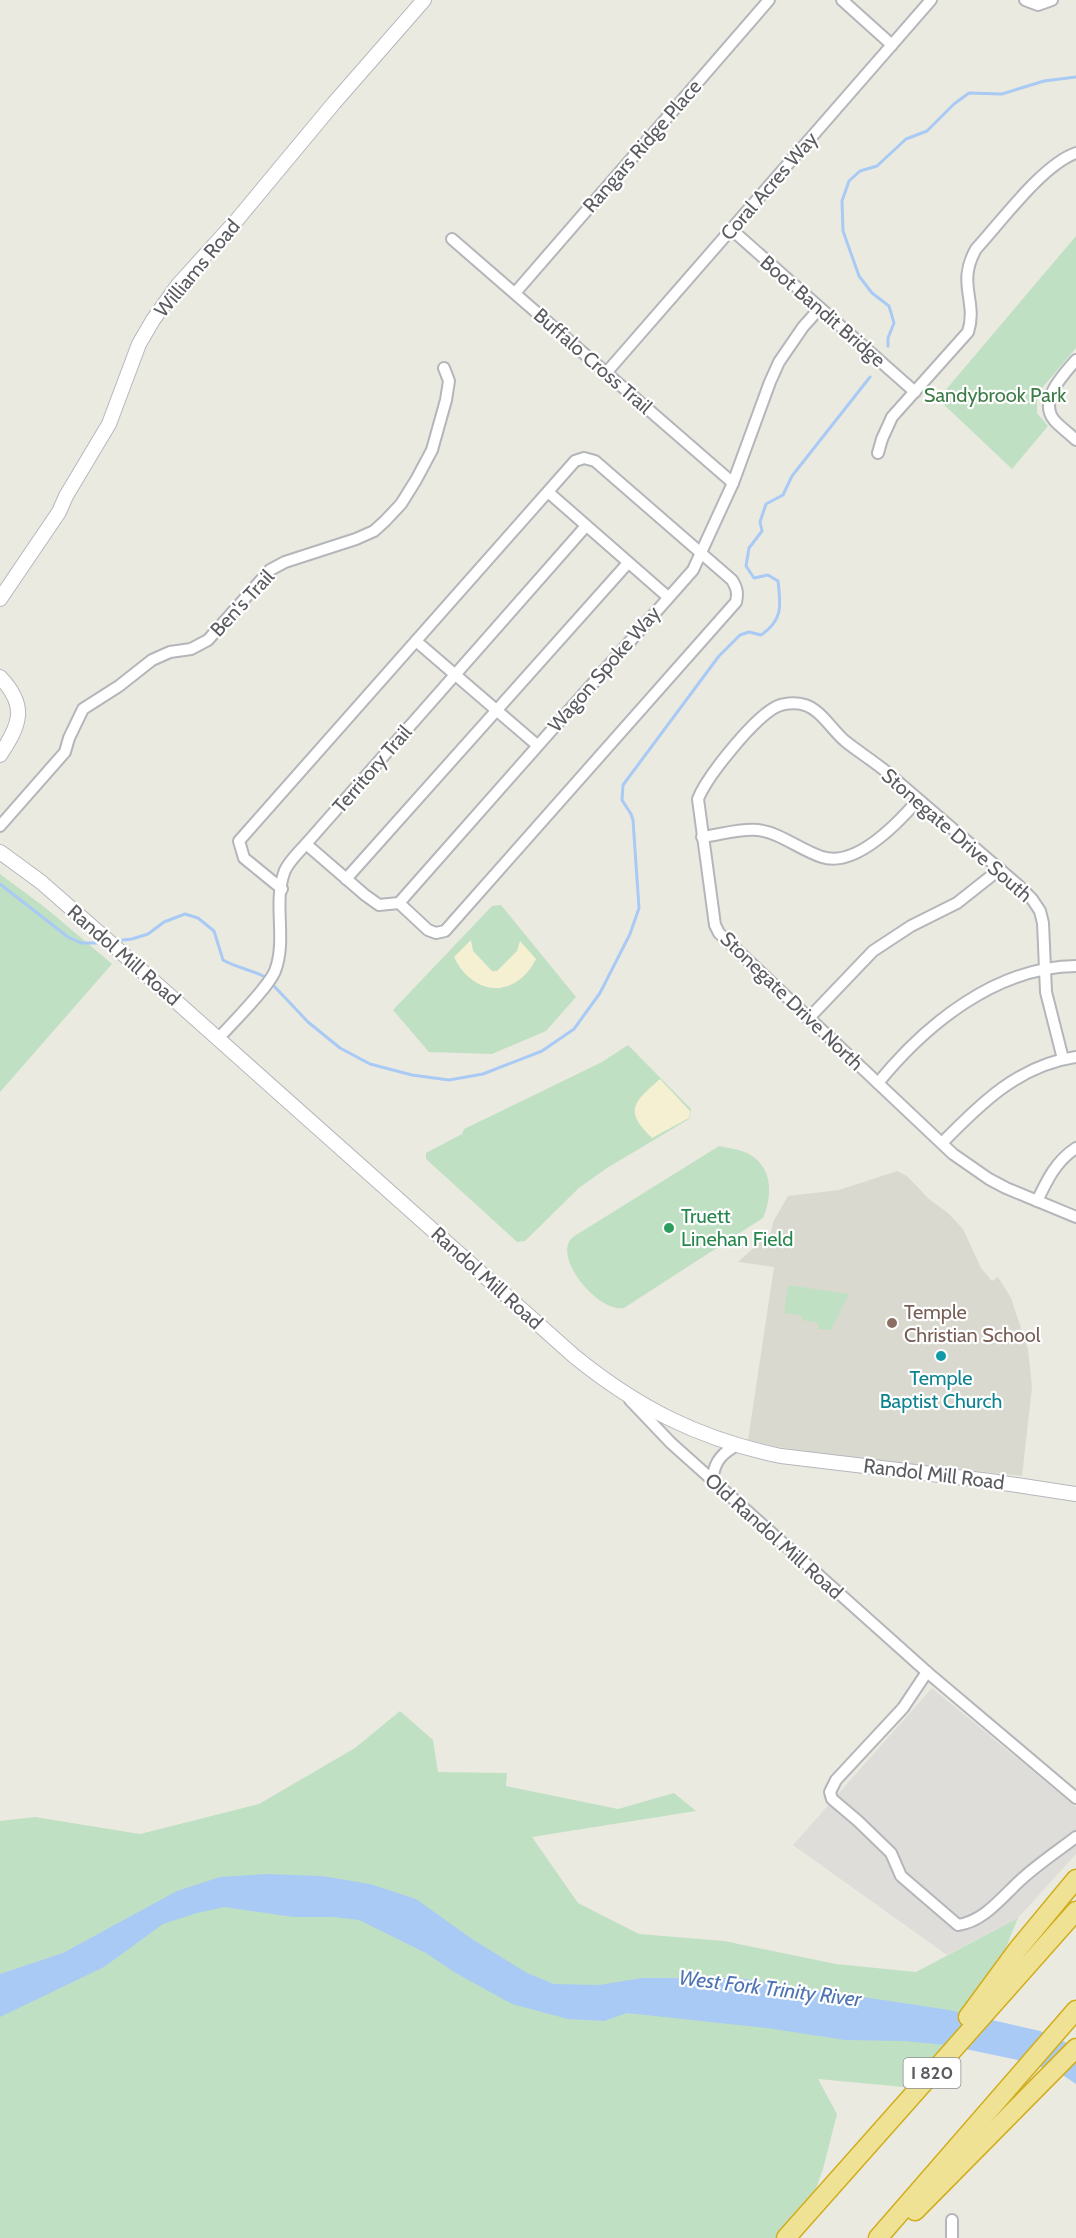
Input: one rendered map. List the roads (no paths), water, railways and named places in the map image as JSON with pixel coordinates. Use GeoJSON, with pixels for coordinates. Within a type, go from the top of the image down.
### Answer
{"type":"FeatureCollection","features":[{"type":"Feature","properties":{"kind":"highway"},"geometry":{"type":"LineString","coordinates":[[1025,1954],[1076,1879]]}},
{"type":"Feature","properties":{"kind":"highway","name":"I 820"},"geometry":{"type":"LineString","coordinates":[[786,2238],[902,2106],[1025,1954],[1076,1911]]}},
{"type":"Feature","properties":{"kind":"highway"},"geometry":{"type":"LineString","coordinates":[[887,2233],[1076,2010]]}},
{"type":"Feature","properties":{"kind":"highway"},"geometry":{"type":"LineString","coordinates":[[887,2233],[1076,2048]]}},
{"type":"Feature","properties":{"kind":"main road","name":"Williams Road"},"geometry":{"type":"LineString","coordinates":[[0,599],[59,512],[66,496],[109,424],[136,353],[153,320],[180,283],[424,0]]}},
{"type":"Feature","properties":{"kind":"main road"},"geometry":{"type":"LineString","coordinates":[[0,677],[6,683],[18,705],[19,721],[11,740],[0,755]]}},
{"type":"Feature","properties":{"kind":"main road","name":"Randol Mill Road"},"geometry":{"type":"LineString","coordinates":[[0,852],[41,882],[574,1356],[626,1395],[652,1411],[737,1445],[781,1456],[944,1475],[1076,1494]]}},
{"type":"Feature","properties":{"kind":"street","name":"Rangars Ridge Place"},"geometry":{"type":"LineString","coordinates":[[515,293],[769,0]]}},
{"type":"Feature","properties":{"kind":"street"},"geometry":{"type":"LineString","coordinates":[[842,0],[892,45]]}},
{"type":"Feature","properties":{"kind":"street","name":"Coral Acres Way"},"geometry":{"type":"LineString","coordinates":[[606,373],[931,0]]}},
{"type":"Feature","properties":{"kind":"street"},"geometry":{"type":"LineString","coordinates":[[1025,0],[1038,5],[1052,0]]}},
{"type":"Feature","properties":{"kind":"street"},"geometry":{"type":"LineString","coordinates":[[878,453],[892,417],[968,332],[972,320],[966,277],[976,249],[1040,178],[1054,165],[1076,153]]}},
{"type":"Feature","properties":{"kind":"street","name":"Boot Bandit Bridge"},"geometry":{"type":"LineString","coordinates":[[731,230],[915,392]]}},
{"type":"Feature","properties":{"kind":"street","name":"Buffalo Cross Trail"},"geometry":{"type":"LineString","coordinates":[[452,239],[733,483]]}},
{"type":"Feature","properties":{"kind":"street","name":"Wagon Spoke Way"},"geometry":{"type":"LineString","coordinates":[[399,903],[693,570],[733,483],[779,362],[797,335],[820,308]]}},
{"type":"Feature","properties":{"kind":"street"},"geometry":{"type":"LineString","coordinates":[[1076,361],[1052,392],[1050,412],[1053,419],[1076,440]]}},
{"type":"Feature","properties":{"kind":"street","name":"Ben's Trail"},"geometry":{"type":"LineString","coordinates":[[0,826],[65,752],[83,709],[120,686],[152,660],[170,652],[191,649],[208,640],[270,570],[285,562],[356,539],[374,531],[385,521],[406,496],[432,450],[449,381],[444,368]]}},
{"type":"Feature","properties":{"kind":"street"},"geometry":{"type":"LineString","coordinates":[[282,889],[244,858],[239,841],[575,461],[584,458],[595,461],[732,580],[738,595],[736,602],[445,931],[436,933],[428,930],[399,903],[379,905],[306,844]]}},
{"type":"Feature","properties":{"kind":"street"},"geometry":{"type":"LineString","coordinates":[[548,492],[668,597]]}},
{"type":"Feature","properties":{"kind":"street","name":"Territory Trail"},"geometry":{"type":"LineString","coordinates":[[218,1038],[275,972],[284,872],[306,844],[586,526]]}},
{"type":"Feature","properties":{"kind":"street"},"geometry":{"type":"LineString","coordinates":[[346,879],[628,563]]}},
{"type":"Feature","properties":{"kind":"street"},"geometry":{"type":"LineString","coordinates":[[416,641],[537,745]]}},
{"type":"Feature","properties":{"kind":"street","name":"Stonegate Drive South"},"geometry":{"type":"LineString","coordinates":[[779,705],[804,705],[816,712],[844,740],[888,773],[1025,892],[1040,911],[1043,923],[1046,992],[1063,1059]]}},
{"type":"Feature","properties":{"kind":"street","name":"Stonegate Drive North"},"geometry":{"type":"LineString","coordinates":[[779,705],[751,729],[702,787],[698,799],[715,925],[719,933],[942,1143],[988,1179],[1076,1217]]}},
{"type":"Feature","properties":{"kind":"street"},"geometry":{"type":"LineString","coordinates":[[702,837],[758,830],[779,836],[823,858],[843,857],[867,847],[895,826],[918,800]]}},
{"type":"Feature","properties":{"kind":"street"},"geometry":{"type":"LineString","coordinates":[[808,1019],[873,951],[911,926],[957,903],[1000,869]]}},
{"type":"Feature","properties":{"kind":"street"},"geometry":{"type":"LineString","coordinates":[[878,1083],[917,1039],[963,1004],[1016,977],[1044,968],[1076,966]]}},
{"type":"Feature","properties":{"kind":"street"},"geometry":{"type":"LineString","coordinates":[[942,1143],[973,1111],[1001,1088],[1036,1068],[1076,1057]]}},
{"type":"Feature","properties":{"kind":"street"},"geometry":{"type":"LineString","coordinates":[[1037,1201],[1048,1176],[1056,1165],[1076,1148]]}},
{"type":"Feature","properties":{"kind":"street","name":"Old Randol Mill Road"},"geometry":{"type":"LineString","coordinates":[[626,1395],[656,1428],[718,1485],[927,1672],[1076,1798]]}},
{"type":"Feature","properties":{"kind":"street"},"geometry":{"type":"LineString","coordinates":[[718,1485],[713,1476],[717,1462],[726,1451],[737,1445]]}},
{"type":"Feature","properties":{"kind":"street"},"geometry":{"type":"LineString","coordinates":[[927,1672],[903,1708],[836,1780],[830,1792],[832,1799],[891,1853],[901,1876],[958,1925],[969,1924],[1005,1898],[1023,1878],[1076,1837]]}},
{"type":"Feature","properties":{"kind":"street"},"geometry":{"type":"LineString","coordinates":[[952,2220],[952,2238]]}},
{"type":"Feature","properties":{"kind":"water","name":"West Fork Trinity River"},"geometry":{"type":"Polygon","coordinates":[[[266,1874],[322,1876],[370,1884],[416,1899],[472,1939],[527,1973],[554,1984],[599,1985],[642,1978],[738,1978],[949,2010],[1040,2031],[1076,2047],[1076,2084],[1061,2074],[1027,2062],[946,2045],[905,2041],[845,2040],[767,2028],[627,2013],[604,2021],[568,2019],[512,2004],[454,1972],[426,1953],[359,1920],[333,1917],[293,1917],[224,1907],[163,1924],[104,1967],[0,2017],[0,1974],[63,1953],[177,1891],[220,1877],[266,1874]]]}},
{"type":"Feature","properties":{"kind":"waterway"},"geometry":{"type":"LineString","coordinates":[[888,346],[888,338],[894,323],[889,306],[872,293],[859,276],[843,231],[842,201],[849,181],[860,171],[877,166],[906,139],[927,131],[954,104],[969,93],[1002,94],[1044,81],[1076,77]]}},
{"type":"Feature","properties":{"kind":"waterway"},"geometry":{"type":"LineString","coordinates":[[274,986],[308,1022],[340,1048],[370,1064],[412,1075],[449,1080],[483,1074],[542,1051],[574,1029],[600,993],[630,934],[639,908],[633,820],[622,800],[623,785],[719,656],[740,635],[749,632],[761,635],[777,618],[780,605],[778,581],[768,575],[754,578],[746,566],[749,548],[762,531],[760,522],[766,504],[783,495],[792,476],[870,377]]}},
{"type":"Feature","properties":{"kind":"waterway"},"geometry":{"type":"LineString","coordinates":[[0,884],[68,937],[81,943],[97,943]]}},
{"type":"Feature","properties":{"kind":"waterway"},"geometry":{"type":"LineString","coordinates":[[114,941],[148,934],[164,922],[185,914],[198,918],[214,931],[223,960],[267,978]]}},
{"type":"Feature","properties":{"kind":"place","name":"Truett Linehan Field"},"geometry":{"type":"Point","coordinates":[669,1228]}},
{"type":"Feature","properties":{"kind":"place","name":"Temple Christian School"},"geometry":{"type":"Point","coordinates":[892,1323]}},
{"type":"Feature","properties":{"kind":"place","name":"Temple Baptist Church"},"geometry":{"type":"Point","coordinates":[941,1356]}},
{"type":"Feature","properties":{"kind":"park label","name":"Sandybrook Park"},"geometry":{"type":"Point","coordinates":[995,395]}}]}
